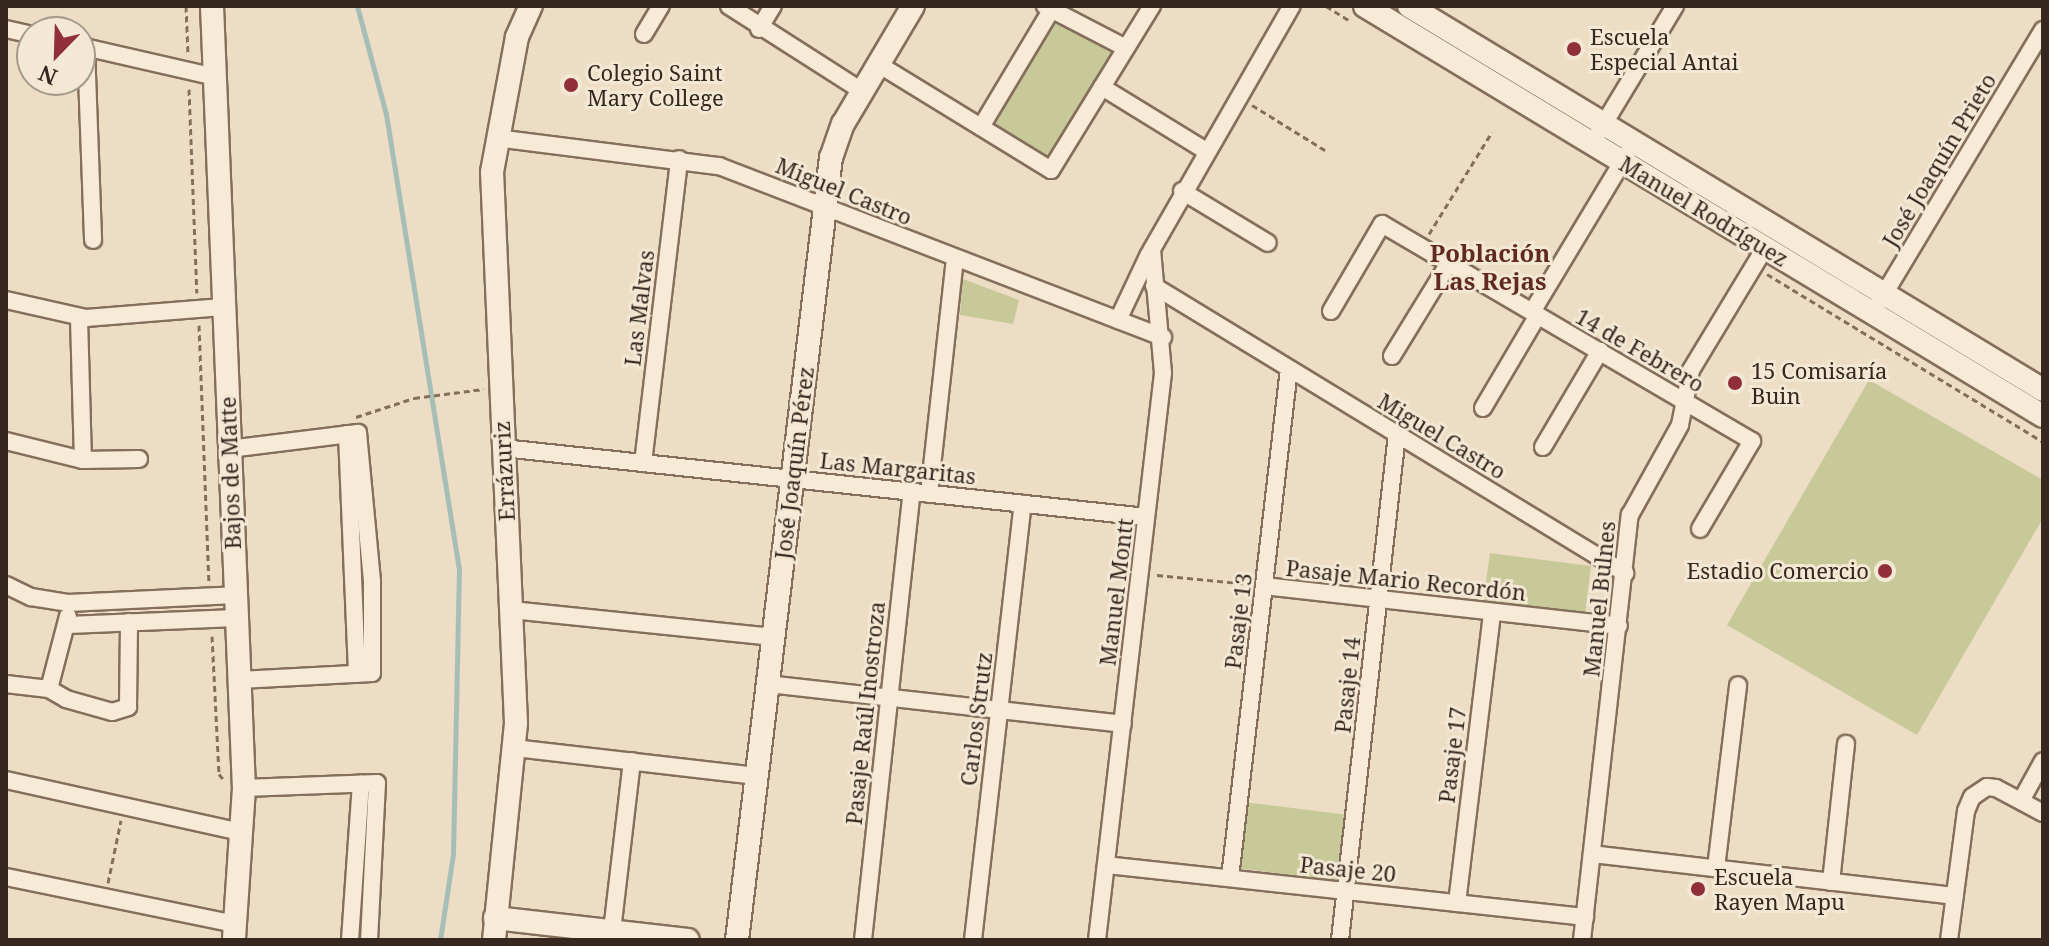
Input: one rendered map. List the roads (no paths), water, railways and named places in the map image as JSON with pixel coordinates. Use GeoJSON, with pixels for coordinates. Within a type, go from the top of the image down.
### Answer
{"type":"FeatureCollection","features":[{"type":"Feature","properties":{"kind":"main road","name":"Bajos de Matte"},"geometry":{"type":"LineString","coordinates":[[212,6],[239,680],[236,786],[241,832],[234,932]]}},
{"type":"Feature","properties":{"kind":"main road","name":"Errázuriz"},"geometry":{"type":"LineString","coordinates":[[494,929],[515,748],[512,610],[493,203],[496,138],[517,37],[531,6]]}},
{"type":"Feature","properties":{"kind":"main road","name":"José Joaquín Pérez"},"geometry":{"type":"LineString","coordinates":[[737,940],[824,207],[835,143],[913,6]]}},
{"type":"Feature","properties":{"kind":"main road","name":"Manuel Rodríguez"},"geometry":{"type":"LineString","coordinates":[[1365,6],[1629,152],[1879,304],[2043,416]]}},
{"type":"Feature","properties":{"kind":"main road","name":"Manuel Rodríguez"},"geometry":{"type":"LineString","coordinates":[[1409,6],[1598,134]]}},
{"type":"Feature","properties":{"kind":"main road","name":"Manuel Rodríguez"},"geometry":{"type":"LineString","coordinates":[[1629,152],[1765,248],[2043,390]]}},
{"type":"Feature","properties":{"kind":"main road"},"geometry":{"type":"LineString","coordinates":[[494,929],[612,931],[688,940]]}},
{"type":"Feature","properties":{"kind":"street"},"geometry":{"type":"LineString","coordinates":[[644,34],[661,6]]}},
{"type":"Feature","properties":{"kind":"street"},"geometry":{"type":"LineString","coordinates":[[729,6],[759,29],[862,91]]}},
{"type":"Feature","properties":{"kind":"street"},"geometry":{"type":"LineString","coordinates":[[759,29],[773,6]]}},
{"type":"Feature","properties":{"kind":"street"},"geometry":{"type":"LineString","coordinates":[[878,64],[1051,170],[1152,6]]}},
{"type":"Feature","properties":{"kind":"street"},"geometry":{"type":"LineString","coordinates":[[1118,320],[1182,191],[1292,6]]}},
{"type":"Feature","properties":{"kind":"street"},"geometry":{"type":"LineString","coordinates":[[1598,134],[1675,6]]}},
{"type":"Feature","properties":{"kind":"street"},"geometry":{"type":"LineString","coordinates":[[981,127],[1048,8],[1126,48]]}},
{"type":"Feature","properties":{"kind":"street","name":"José Joaquín Prieto"},"geometry":{"type":"LineString","coordinates":[[1879,304],[2043,30]]}},
{"type":"Feature","properties":{"kind":"street"},"geometry":{"type":"LineString","coordinates":[[96,49],[215,77]]}},
{"type":"Feature","properties":{"kind":"street"},"geometry":{"type":"LineString","coordinates":[[1102,87],[1206,151]]}},
{"type":"Feature","properties":{"kind":"street"},"geometry":{"type":"LineString","coordinates":[[86,96],[93,240]]}},
{"type":"Feature","properties":{"kind":"street","name":"Miguel Castro"},"geometry":{"type":"LineString","coordinates":[[496,138],[679,159],[737,172],[1163,337]]}},
{"type":"Feature","properties":{"kind":"street"},"geometry":{"type":"LineString","coordinates":[[1483,408],[1629,152]]}},
{"type":"Feature","properties":{"kind":"street","name":"Las Malvas"},"geometry":{"type":"LineString","coordinates":[[643,463],[679,159]]}},
{"type":"Feature","properties":{"kind":"street"},"geometry":{"type":"LineString","coordinates":[[1182,191],[1268,243]]}},
{"type":"Feature","properties":{"kind":"street","name":"14 de Febrero"},"geometry":{"type":"LineString","coordinates":[[1331,311],[1382,224],[1684,400],[1752,441],[1700,529]]}},
{"type":"Feature","properties":{"kind":"street","name":"Manuel Bulnes"},"geometry":{"type":"LineString","coordinates":[[1582,940],[1632,510],[1680,425],[1691,370],[1765,248]]}},
{"type":"Feature","properties":{"kind":"street","name":"Manuel Montt"},"geometry":{"type":"LineString","coordinates":[[1097,940],[1140,573],[1163,337],[1154,286],[1152,249]]}},
{"type":"Feature","properties":{"kind":"street"},"geometry":{"type":"LineString","coordinates":[[929,494],[955,258]]}},
{"type":"Feature","properties":{"kind":"street"},"geometry":{"type":"LineString","coordinates":[[1392,356],[1449,263]]}},
{"type":"Feature","properties":{"kind":"street","name":"Miguel Castro"},"geometry":{"type":"LineString","coordinates":[[1154,286],[1625,573]]}},
{"type":"Feature","properties":{"kind":"street"},"geometry":{"type":"LineString","coordinates":[[6,300],[79,318],[223,307]]}},
{"type":"Feature","properties":{"kind":"street"},"geometry":{"type":"LineString","coordinates":[[79,318],[83,460]]}},
{"type":"Feature","properties":{"kind":"street"},"geometry":{"type":"LineString","coordinates":[[1543,447],[1600,351]]}},
{"type":"Feature","properties":{"kind":"street","name":"Pasaje 13"},"geometry":{"type":"LineString","coordinates":[[1230,878],[1289,369]]}},
{"type":"Feature","properties":{"kind":"street"},"geometry":{"type":"LineString","coordinates":[[229,449],[352,434],[372,582],[364,673],[239,680]]}},
{"type":"Feature","properties":{"kind":"street","name":"Pasaje 14"},"geometry":{"type":"LineString","coordinates":[[1340,940],[1397,434]]}},
{"type":"Feature","properties":{"kind":"street"},"geometry":{"type":"LineString","coordinates":[[6,441],[83,460],[139,459]]}},
{"type":"Feature","properties":{"kind":"street","name":"Las Margaritas"},"geometry":{"type":"LineString","coordinates":[[503,448],[1146,517]]}},
{"type":"Feature","properties":{"kind":"street","name":"Pasaje Raúl Inostroza"},"geometry":{"type":"LineString","coordinates":[[863,940],[912,492]]}},
{"type":"Feature","properties":{"kind":"street","name":"Carlos Strutz"},"geometry":{"type":"LineString","coordinates":[[973,940],[1023,504]]}},
{"type":"Feature","properties":{"kind":"street"},"geometry":{"type":"LineString","coordinates":[[6,585],[31,597],[68,603],[235,595]]}},
{"type":"Feature","properties":{"kind":"street","name":"Pasaje Mario Recordón"},"geometry":{"type":"LineString","coordinates":[[1264,586],[1619,626]]}},
{"type":"Feature","properties":{"kind":"street"},"geometry":{"type":"LineString","coordinates":[[49,689],[68,625],[68,603]]}},
{"type":"Feature","properties":{"kind":"street"},"geometry":{"type":"LineString","coordinates":[[512,610],[773,637]]}},
{"type":"Feature","properties":{"kind":"street","name":"Pasaje 17"},"geometry":{"type":"LineString","coordinates":[[1457,903],[1492,612]]}},
{"type":"Feature","properties":{"kind":"street"},"geometry":{"type":"LineString","coordinates":[[68,625],[236,618]]}},
{"type":"Feature","properties":{"kind":"street"},"geometry":{"type":"LineString","coordinates":[[6,684],[49,689],[112,712],[128,707],[129,622]]}},
{"type":"Feature","properties":{"kind":"street"},"geometry":{"type":"LineString","coordinates":[[768,684],[1123,724]]}},
{"type":"Feature","properties":{"kind":"street"},"geometry":{"type":"LineString","coordinates":[[1716,868],[1738,685]]}},
{"type":"Feature","properties":{"kind":"street"},"geometry":{"type":"LineString","coordinates":[[1831,882],[1846,744]]}},
{"type":"Feature","properties":{"kind":"street"},"geometry":{"type":"LineString","coordinates":[[515,748],[757,776]]}},
{"type":"Feature","properties":{"kind":"street"},"geometry":{"type":"LineString","coordinates":[[612,931],[632,761]]}},
{"type":"Feature","properties":{"kind":"street"},"geometry":{"type":"LineString","coordinates":[[2022,799],[2043,761]]}},
{"type":"Feature","properties":{"kind":"street"},"geometry":{"type":"LineString","coordinates":[[6,780],[241,832]]}},
{"type":"Feature","properties":{"kind":"street"},"geometry":{"type":"LineString","coordinates":[[236,786],[369,783]]}},
{"type":"Feature","properties":{"kind":"street"},"geometry":{"type":"LineString","coordinates":[[350,940],[369,783]]}},
{"type":"Feature","properties":{"kind":"street"},"geometry":{"type":"LineString","coordinates":[[369,783],[369,940]]}},
{"type":"Feature","properties":{"kind":"street"},"geometry":{"type":"LineString","coordinates":[[1949,940],[1966,811],[1987,787],[2022,799],[2043,813]]}},
{"type":"Feature","properties":{"kind":"street"},"geometry":{"type":"LineString","coordinates":[[1592,854],[1955,896]]}},
{"type":"Feature","properties":{"kind":"street","name":"Pasaje 20"},"geometry":{"type":"LineString","coordinates":[[1106,865],[1585,917]]}},
{"type":"Feature","properties":{"kind":"street"},"geometry":{"type":"LineString","coordinates":[[6,877],[104,898],[234,932]]}},
{"type":"Feature","properties":{"kind":"waterway"},"geometry":{"type":"LineString","coordinates":[[357,6],[386,114],[459,568],[453,854],[440,940]]}},
{"type":"Feature","properties":{"kind":"place","name":"Escuela Especial Antai"},"geometry":{"type":"Point","coordinates":[1574,49]}},
{"type":"Feature","properties":{"kind":"place","name":"Colegio Saint Mary College"},"geometry":{"type":"Point","coordinates":[571,85]}},
{"type":"Feature","properties":{"kind":"place","name":"15 Comisaría Buin"},"geometry":{"type":"Point","coordinates":[1735,383]}},
{"type":"Feature","properties":{"kind":"place","name":"Estadio Comercio"},"geometry":{"type":"Point","coordinates":[1885,571]}},
{"type":"Feature","properties":{"kind":"place","name":"Escuela Rayen Mapu"},"geometry":{"type":"Point","coordinates":[1698,889]}},
{"type":"Feature","properties":{"kind":"district","name":"Población Las Rejas"},"geometry":{"type":"Point","coordinates":[1490,267]}}]}
